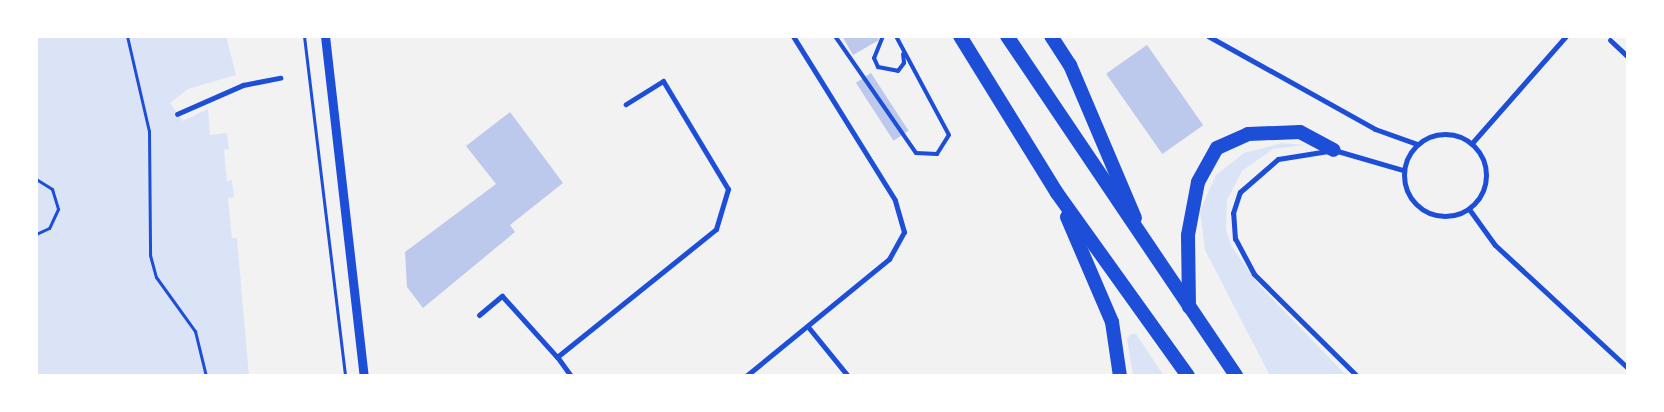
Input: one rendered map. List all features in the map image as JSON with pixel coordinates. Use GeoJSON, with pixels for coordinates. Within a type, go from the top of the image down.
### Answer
{"type":"FeatureCollection","features":[{"type":"Feature","properties":{"kind":"highway"},"geometry":{"type":"LineString","coordinates":[[960,36],[1057,193],[1188,376]]}},
{"type":"Feature","properties":{"kind":"highway"},"geometry":{"type":"LineString","coordinates":[[1007,36],[1148,250],[1236,376]]}},
{"type":"Feature","properties":{"kind":"highway"},"geometry":{"type":"LineString","coordinates":[[1051,36],[1070,64],[1148,250]]}},
{"type":"Feature","properties":{"kind":"highway"},"geometry":{"type":"LineString","coordinates":[[1189,307],[1188,235],[1198,182],[1217,148],[1248,134],[1300,132],[1334,150]]}},
{"type":"Feature","properties":{"kind":"highway"},"geometry":{"type":"LineString","coordinates":[[1057,193],[1112,322],[1120,376]]}},
{"type":"Feature","properties":{"kind":"street"},"geometry":{"type":"LineString","coordinates":[[325,36],[364,376]]}},
{"type":"Feature","properties":{"kind":"street"},"geometry":{"type":"LineString","coordinates":[[746,376],[809,328],[889,259],[904,232],[895,200],[794,36]]}},
{"type":"Feature","properties":{"kind":"street"},"geometry":{"type":"LineString","coordinates":[[1208,36],[1375,129],[1417,144]]}},
{"type":"Feature","properties":{"kind":"street"},"geometry":{"type":"LineString","coordinates":[[1472,143],[1566,36]]}},
{"type":"Feature","properties":{"kind":"street"},"geometry":{"type":"LineString","coordinates":[[1610,40],[1628,57]]}},
{"type":"Feature","properties":{"kind":"street"},"geometry":{"type":"LineString","coordinates":[[177,114],[243,85],[280,78]]}},
{"type":"Feature","properties":{"kind":"street"},"geometry":{"type":"LineString","coordinates":[[557,357],[716,229],[728,189],[663,81],[626,104]]}},
{"type":"Feature","properties":{"kind":"street"},"geometry":{"type":"LineString","coordinates":[[1444,133],[1472,143],[1483,158],[1486,176],[1481,195],[1469,209],[1451,216],[1432,215],[1416,205],[1406,189],[1403,170],[1417,144],[1444,133]]}},
{"type":"Feature","properties":{"kind":"street"},"geometry":{"type":"LineString","coordinates":[[1357,376],[1254,274],[1235,239],[1233,213],[1240,192],[1278,159],[1334,150],[1403,170]]}},
{"type":"Feature","properties":{"kind":"street"},"geometry":{"type":"LineString","coordinates":[[1469,209],[1495,245],[1628,368]]}},
{"type":"Feature","properties":{"kind":"street"},"geometry":{"type":"LineString","coordinates":[[479,315],[502,296],[557,357],[571,376]]}},
{"type":"Feature","properties":{"kind":"street"},"geometry":{"type":"LineString","coordinates":[[809,328],[848,376]]}},
{"type":"Feature","properties":{"kind":"lane"},"geometry":{"type":"LineString","coordinates":[[835,36],[916,153],[937,154],[949,135],[896,36]]}},
{"type":"Feature","properties":{"kind":"lane"},"geometry":{"type":"LineString","coordinates":[[883,36],[874,58],[878,67],[898,71],[904,63],[902,49]]}},
{"type":"Feature","properties":{"kind":"path"},"geometry":{"type":"LineString","coordinates":[[127,36],[149,131],[150,255],[156,277],[196,331],[206,376]]}},
{"type":"Feature","properties":{"kind":"path"},"geometry":{"type":"LineString","coordinates":[[304,36],[345,376]]}},
{"type":"Feature","properties":{"kind":"path"},"geometry":{"type":"LineString","coordinates":[[36,179],[52,189],[58,209],[49,228],[36,234]]}},
{"type":"Feature","properties":{"kind":"shaded area"},"geometry":{"type":"Polygon","coordinates":[[[36,36],[226,36],[236,75],[188,89],[170,103],[183,121],[208,109],[210,135],[227,133],[229,149],[224,150],[227,181],[232,180],[234,197],[228,198],[232,238],[237,238],[249,376],[36,376],[36,36]]]}},
{"type":"Feature","properties":{"kind":"shaded area"},"geometry":{"type":"Polygon","coordinates":[[[1282,143],[1305,145],[1273,149],[1242,171],[1227,200],[1226,230],[1232,247],[1259,285],[1347,376],[1270,376],[1205,250],[1200,211],[1216,175],[1244,153],[1282,143]]]}},
{"type":"Feature","properties":{"kind":"shaded area"},"geometry":{"type":"Polygon","coordinates":[[[1131,334],[1136,334],[1164,376],[1133,376],[1127,339],[1131,334]]]}},
{"type":"Feature","properties":{"kind":"building"},"geometry":{"type":"Polygon","coordinates":[[[842,36],[877,36],[879,40],[853,55],[842,36]]]}},
{"type":"Feature","properties":{"kind":"building"},"geometry":{"type":"Polygon","coordinates":[[[1147,45],[1203,125],[1162,154],[1106,74],[1147,45]]]}},
{"type":"Feature","properties":{"kind":"building"},"geometry":{"type":"Polygon","coordinates":[[[871,73],[909,131],[893,141],[856,83],[871,73]]]}},
{"type":"Feature","properties":{"kind":"building"},"geometry":{"type":"Polygon","coordinates":[[[510,112],[563,183],[510,225],[515,232],[423,308],[407,287],[405,252],[496,184],[466,146],[510,112]]]}}]}
